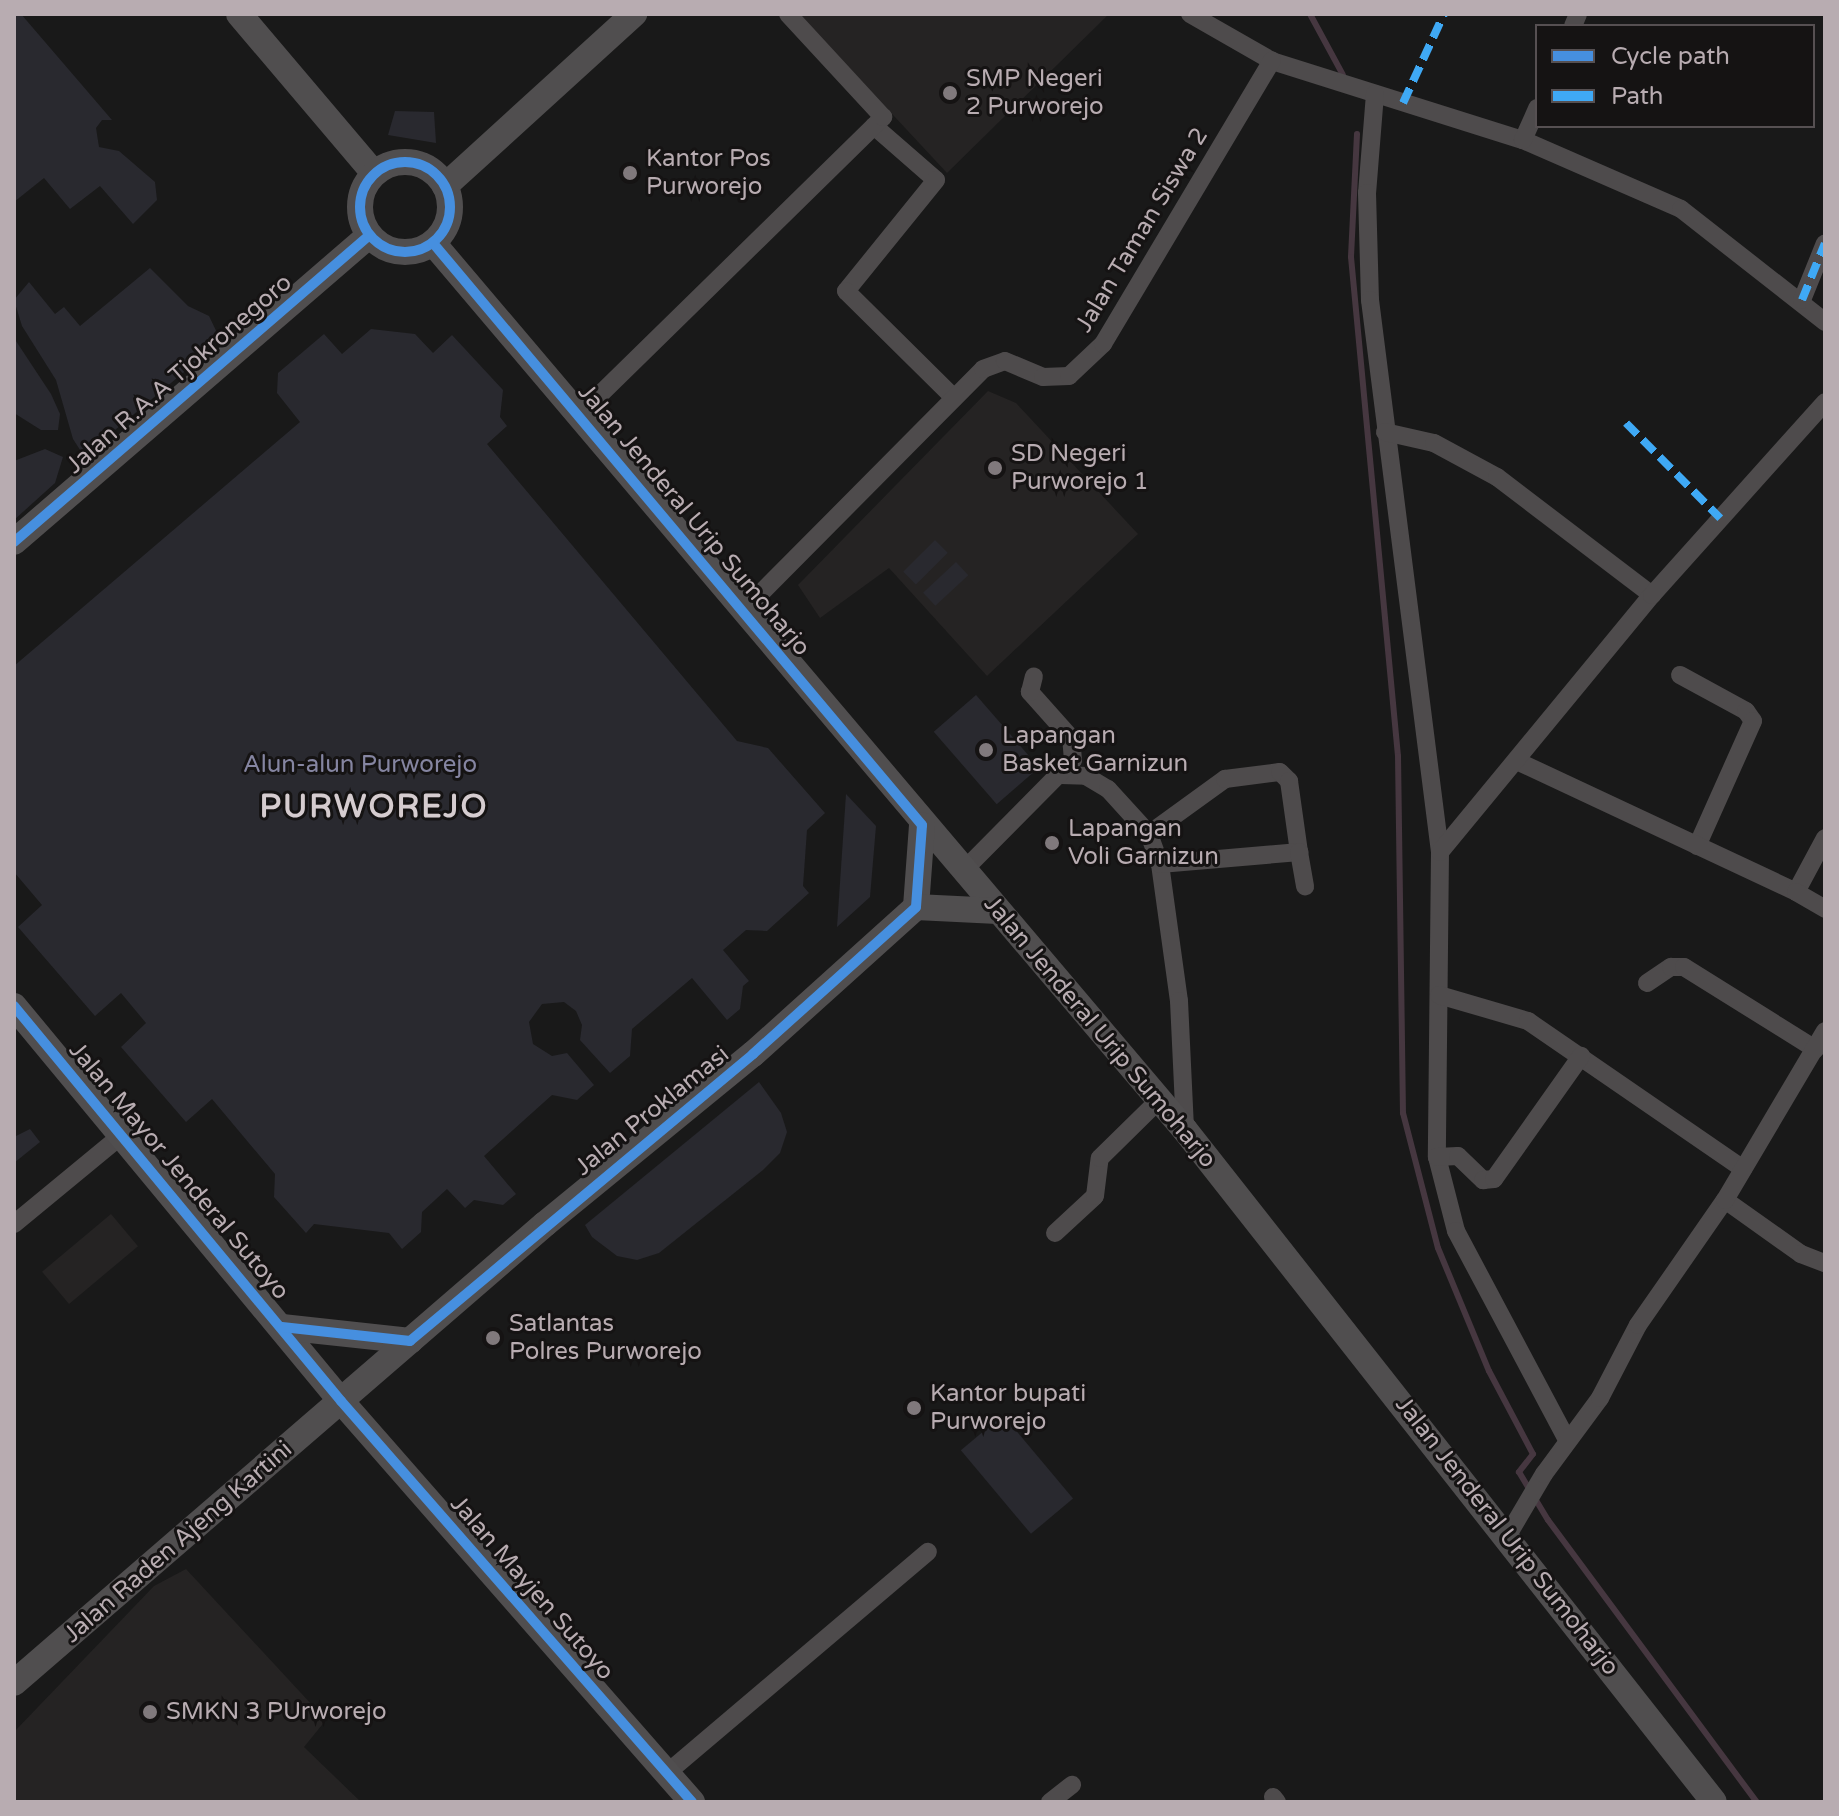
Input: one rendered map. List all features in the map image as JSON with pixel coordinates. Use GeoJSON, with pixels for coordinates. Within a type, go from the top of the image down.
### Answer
{"type":"FeatureCollection","features":[{"type":"Feature","properties":{"kind":"main road"},"geometry":{"type":"LineString","coordinates":[[239,14],[374,173]]}},
{"type":"Feature","properties":{"kind":"main road"},"geometry":{"type":"LineString","coordinates":[[445,186],[634,14]]}},
{"type":"Feature","properties":{"kind":"main road"},"geometry":{"type":"LineString","coordinates":[[396,162],[419,164],[445,186],[450,211],[433,243],[421,250],[392,251],[369,236],[361,196],[374,173],[396,162]]}},
{"type":"Feature","properties":{"kind":"main road","name":"Jalan R.A.A Tjokronegoro"},"geometry":{"type":"LineString","coordinates":[[14,542],[369,236]]}},
{"type":"Feature","properties":{"kind":"main road","name":"Jalan Jenderal Urip Sumoharjo"},"geometry":{"type":"LineString","coordinates":[[433,243],[922,825],[1160,1099],[1514,1524],[1714,1802]]}},
{"type":"Feature","properties":{"kind":"main road"},"geometry":{"type":"LineString","coordinates":[[922,825],[916,907],[998,911]]}},
{"type":"Feature","properties":{"kind":"main road","name":"Jalan Proklamasi"},"geometry":{"type":"LineString","coordinates":[[341,1401],[753,1054],[916,907]]}},
{"type":"Feature","properties":{"kind":"main road","name":"Jalan Mayor Jenderal Sutoyo"},"geometry":{"type":"LineString","coordinates":[[14,1006],[341,1401]]}},
{"type":"Feature","properties":{"kind":"main road"},"geometry":{"type":"LineString","coordinates":[[282,1327],[410,1341]]}},
{"type":"Feature","properties":{"kind":"main road","name":"Jalan Raden Ajeng Kartini"},"geometry":{"type":"LineString","coordinates":[[14,1683],[341,1401]]}},
{"type":"Feature","properties":{"kind":"main road","name":"Jalan Mayjen Sutoyo"},"geometry":{"type":"LineString","coordinates":[[341,1401],[692,1802]]}},
{"type":"Feature","properties":{"kind":"street"},"geometry":{"type":"LineString","coordinates":[[579,415],[883,117],[788,14]]}},
{"type":"Feature","properties":{"kind":"street"},"geometry":{"type":"LineString","coordinates":[[1190,14],[1272,61],[1523,140],[1681,209],[1802,300],[1825,322]]}},
{"type":"Feature","properties":{"kind":"street","name":"Jalan Taman Siswa 2"},"geometry":{"type":"LineString","coordinates":[[744,610],[954,398],[995,363],[1054,379],[1069,376],[1103,344],[1272,61]]}},
{"type":"Feature","properties":{"kind":"street"},"geometry":{"type":"LineString","coordinates":[[1375,94],[1367,193],[1368,254],[1385,432],[1440,852],[1437,1157],[1456,1231],[1567,1440]]}},
{"type":"Feature","properties":{"kind":"street"},"geometry":{"type":"LineString","coordinates":[[1523,140],[1535,113]]}},
{"type":"Feature","properties":{"kind":"street"},"geometry":{"type":"LineString","coordinates":[[874,126],[936,180],[846,291],[954,398]]}},
{"type":"Feature","properties":{"kind":"street"},"geometry":{"type":"LineString","coordinates":[[1802,300],[1825,243]]}},
{"type":"Feature","properties":{"kind":"street"},"geometry":{"type":"LineString","coordinates":[[1440,852],[1519,762],[1652,595],[1825,402]]}},
{"type":"Feature","properties":{"kind":"street"},"geometry":{"type":"LineString","coordinates":[[1385,432],[1434,443],[1497,477],[1652,595]]}},
{"type":"Feature","properties":{"kind":"street"},"geometry":{"type":"LineString","coordinates":[[1680,675],[1746,711],[1753,721],[1697,846]]}},
{"type":"Feature","properties":{"kind":"street"},"geometry":{"type":"LineString","coordinates":[[963,871],[1073,760],[1071,738],[1030,692],[1034,676]]}},
{"type":"Feature","properties":{"kind":"street"},"geometry":{"type":"LineString","coordinates":[[1519,762],[1796,892],[1825,909]]}},
{"type":"Feature","properties":{"kind":"street"},"geometry":{"type":"LineString","coordinates":[[1149,834],[1225,779],[1280,772],[1289,781],[1305,886]]}},
{"type":"Feature","properties":{"kind":"street"},"geometry":{"type":"LineString","coordinates":[[1061,775],[1096,780],[1149,834],[1160,864],[1179,1001],[1185,1130]]}},
{"type":"Feature","properties":{"kind":"street"},"geometry":{"type":"LineString","coordinates":[[1796,892],[1825,838]]}},
{"type":"Feature","properties":{"kind":"street"},"geometry":{"type":"LineString","coordinates":[[1160,864],[1299,852]]}},
{"type":"Feature","properties":{"kind":"street"},"geometry":{"type":"LineString","coordinates":[[1647,983],[1671,967],[1684,967],[1815,1049]]}},
{"type":"Feature","properties":{"kind":"street"},"geometry":{"type":"LineString","coordinates":[[1439,995],[1528,1021],[1743,1169]]}},
{"type":"Feature","properties":{"kind":"street"},"geometry":{"type":"LineString","coordinates":[[1514,1524],[1567,1440],[1600,1398],[1638,1325],[1725,1200],[1825,1031]]}},
{"type":"Feature","properties":{"kind":"street"},"geometry":{"type":"LineString","coordinates":[[1437,1157],[1458,1156],[1483,1180],[1494,1179],[1581,1056]]}},
{"type":"Feature","properties":{"kind":"street"},"geometry":{"type":"LineString","coordinates":[[1055,1233],[1095,1196],[1100,1158],[1160,1099]]}},
{"type":"Feature","properties":{"kind":"street"},"geometry":{"type":"LineString","coordinates":[[14,1224],[123,1134]]}},
{"type":"Feature","properties":{"kind":"street"},"geometry":{"type":"LineString","coordinates":[[1725,1200],[1801,1254],[1825,1263]]}},
{"type":"Feature","properties":{"kind":"street"},"geometry":{"type":"LineString","coordinates":[[667,1773],[928,1552]]}},
{"type":"Feature","properties":{"kind":"street"},"geometry":{"type":"LineString","coordinates":[[1050,1802],[1072,1785]]}},
{"type":"Feature","properties":{"kind":"shaded area","name":"SMP Negeri 2 Purworejo"},"geometry":{"type":"Polygon","coordinates":[[[799,14],[1109,14],[947,173],[799,14]]]}},
{"type":"Feature","properties":{"kind":"shaded area","name":"SD Negeri Purworejo 1"},"geometry":{"type":"Polygon","coordinates":[[[988,391],[1016,403],[1138,534],[987,676],[889,568],[820,618],[798,585],[988,391]]]}},
{"type":"Feature","properties":{"kind":"shaded area"},"geometry":{"type":"Polygon","coordinates":[[[111,1214],[138,1246],[69,1304],[42,1272],[111,1214]]]}},
{"type":"Feature","properties":{"kind":"shaded area","name":"SMKN 3 PUrworejo"},"geometry":{"type":"Polygon","coordinates":[[[186,1569],[326,1720],[304,1747],[361,1802],[14,1802],[14,1732],[154,1586],[186,1569]]]}},
{"type":"Feature","properties":{"kind":"green space"},"geometry":{"type":"Polygon","coordinates":[[[14,14],[21,14],[112,120],[102,120],[96,128],[99,147],[119,151],[155,182],[157,200],[133,224],[100,186],[70,209],[44,178],[14,202],[14,14]]]}},
{"type":"Feature","properties":{"kind":"green space"},"geometry":{"type":"Polygon","coordinates":[[[395,111],[434,112],[436,143],[388,135],[395,111]]]}},
{"type":"Feature","properties":{"kind":"green space"},"geometry":{"type":"Polygon","coordinates":[[[150,268],[188,306],[209,316],[221,341],[84,456],[73,439],[56,380],[22,326],[14,300],[29,282],[55,314],[64,307],[80,326],[150,268]]]}},
{"type":"Feature","properties":{"kind":"green space","name":"Alun-alun Purworejo"},"geometry":{"type":"Polygon","coordinates":[[[371,329],[415,334],[433,353],[452,335],[503,390],[500,417],[507,426],[487,444],[737,741],[768,748],[825,813],[807,830],[803,886],[809,893],[767,931],[746,930],[723,950],[749,981],[743,986],[740,1009],[727,1020],[692,978],[632,1029],[630,1056],[610,1073],[580,1040],[582,1025],[576,1011],[564,1002],[542,1004],[529,1022],[533,1044],[552,1056],[567,1053],[594,1085],[577,1100],[552,1095],[484,1156],[516,1194],[503,1205],[474,1200],[465,1208],[447,1189],[422,1212],[421,1232],[402,1249],[389,1233],[314,1224],[306,1233],[274,1197],[275,1174],[212,1099],[186,1122],[121,1047],[146,1023],[121,993],[95,1016],[18,927],[42,905],[14,872],[14,666],[300,422],[277,393],[278,373],[324,334],[342,354],[371,329]]]}},
{"type":"Feature","properties":{"kind":"green space"},"geometry":{"type":"Polygon","coordinates":[[[14,338],[51,394],[60,414],[58,430],[41,430],[14,413],[14,338]]]}},
{"type":"Feature","properties":{"kind":"green space"},"geometry":{"type":"Polygon","coordinates":[[[45,449],[63,457],[55,483],[14,520],[14,461],[45,449]]]}},
{"type":"Feature","properties":{"kind":"green space"},"geometry":{"type":"Polygon","coordinates":[[[935,540],[948,553],[916,585],[903,572],[935,540]]]}},
{"type":"Feature","properties":{"kind":"green space"},"geometry":{"type":"Polygon","coordinates":[[[956,562],[968,575],[935,606],[923,593],[956,562]]]}},
{"type":"Feature","properties":{"kind":"green space","name":"Lapangan Basket Garnizun"},"geometry":{"type":"Polygon","coordinates":[[[976,695],[1039,767],[997,804],[934,732],[976,695]]]}},
{"type":"Feature","properties":{"kind":"green space"},"geometry":{"type":"Polygon","coordinates":[[[846,794],[876,826],[870,897],[837,927],[846,794]]]}},
{"type":"Feature","properties":{"kind":"green space"},"geometry":{"type":"Polygon","coordinates":[[[759,1082],[781,1113],[787,1132],[780,1153],[763,1170],[659,1253],[637,1260],[617,1256],[592,1237],[585,1225],[759,1082]]]}},
{"type":"Feature","properties":{"kind":"green space"},"geometry":{"type":"Polygon","coordinates":[[[30,1129],[40,1142],[14,1163],[14,1137],[30,1129]]]}},
{"type":"Feature","properties":{"kind":"green space"},"geometry":{"type":"Polygon","coordinates":[[[1003,1415],[1073,1498],[1031,1534],[961,1450],[1003,1415]]]}},
{"type":"Feature","properties":{"kind":"waterway"},"geometry":{"type":"LineString","coordinates":[[1310,14],[1343,75]]}},
{"type":"Feature","properties":{"kind":"waterway"},"geometry":{"type":"LineString","coordinates":[[1357,134],[1351,257],[1398,756],[1403,1113],[1438,1248],[1489,1371],[1533,1454],[1519,1472],[1548,1520],[1757,1802]]}},
{"type":"Feature","properties":{"kind":"marked path"},"geometry":{"type":"LineString","coordinates":[[1403,103],[1444,14]]}},
{"type":"Feature","properties":{"kind":"marked path"},"geometry":{"type":"LineString","coordinates":[[1802,300],[1825,243]]}},
{"type":"Feature","properties":{"kind":"marked path"},"geometry":{"type":"LineString","coordinates":[[1626,423],[1720,518]]}},
{"type":"Feature","properties":{"kind":"cycle path"},"geometry":{"type":"LineString","coordinates":[[405,162],[422,165],[437,175],[447,190],[450,207],[447,224],[437,239],[422,249],[405,252],[388,249],[373,239],[363,224],[360,207],[363,190],[373,175],[388,165],[405,162]]}},
{"type":"Feature","properties":{"kind":"cycle path"},"geometry":{"type":"LineString","coordinates":[[14,542],[369,236]]}},
{"type":"Feature","properties":{"kind":"cycle path"},"geometry":{"type":"LineString","coordinates":[[282,1327],[410,1341],[753,1054],[916,907],[922,825],[433,243]]}},
{"type":"Feature","properties":{"kind":"cycle path"},"geometry":{"type":"LineString","coordinates":[[14,1006],[341,1401],[692,1802]]}},
{"type":"Feature","properties":{"kind":"place","name":"SMP Negeri 2 Purworejo"},"geometry":{"type":"Point","coordinates":[950,93]}},
{"type":"Feature","properties":{"kind":"place","name":"Kantor Pos Purworejo"},"geometry":{"type":"Point","coordinates":[630,173]}},
{"type":"Feature","properties":{"kind":"place","name":"SD Negeri Purworejo 1"},"geometry":{"type":"Point","coordinates":[995,468]}},
{"type":"Feature","properties":{"kind":"place","name":"Lapangan Basket Garnizun"},"geometry":{"type":"Point","coordinates":[986,750]}},
{"type":"Feature","properties":{"kind":"place","name":"Lapangan Voli Garnizun"},"geometry":{"type":"Point","coordinates":[1052,843]}},
{"type":"Feature","properties":{"kind":"place","name":"Satlantas Polres Purworejo"},"geometry":{"type":"Point","coordinates":[493,1338]}},
{"type":"Feature","properties":{"kind":"place","name":"Kantor bupati Purworejo"},"geometry":{"type":"Point","coordinates":[914,1408]}},
{"type":"Feature","properties":{"kind":"place","name":"SMKN 3 PUrworejo"},"geometry":{"type":"Point","coordinates":[150,1712]}},
{"type":"Feature","properties":{"kind":"district","name":"PURWOREJO"},"geometry":{"type":"Point","coordinates":[374,807]}}]}
